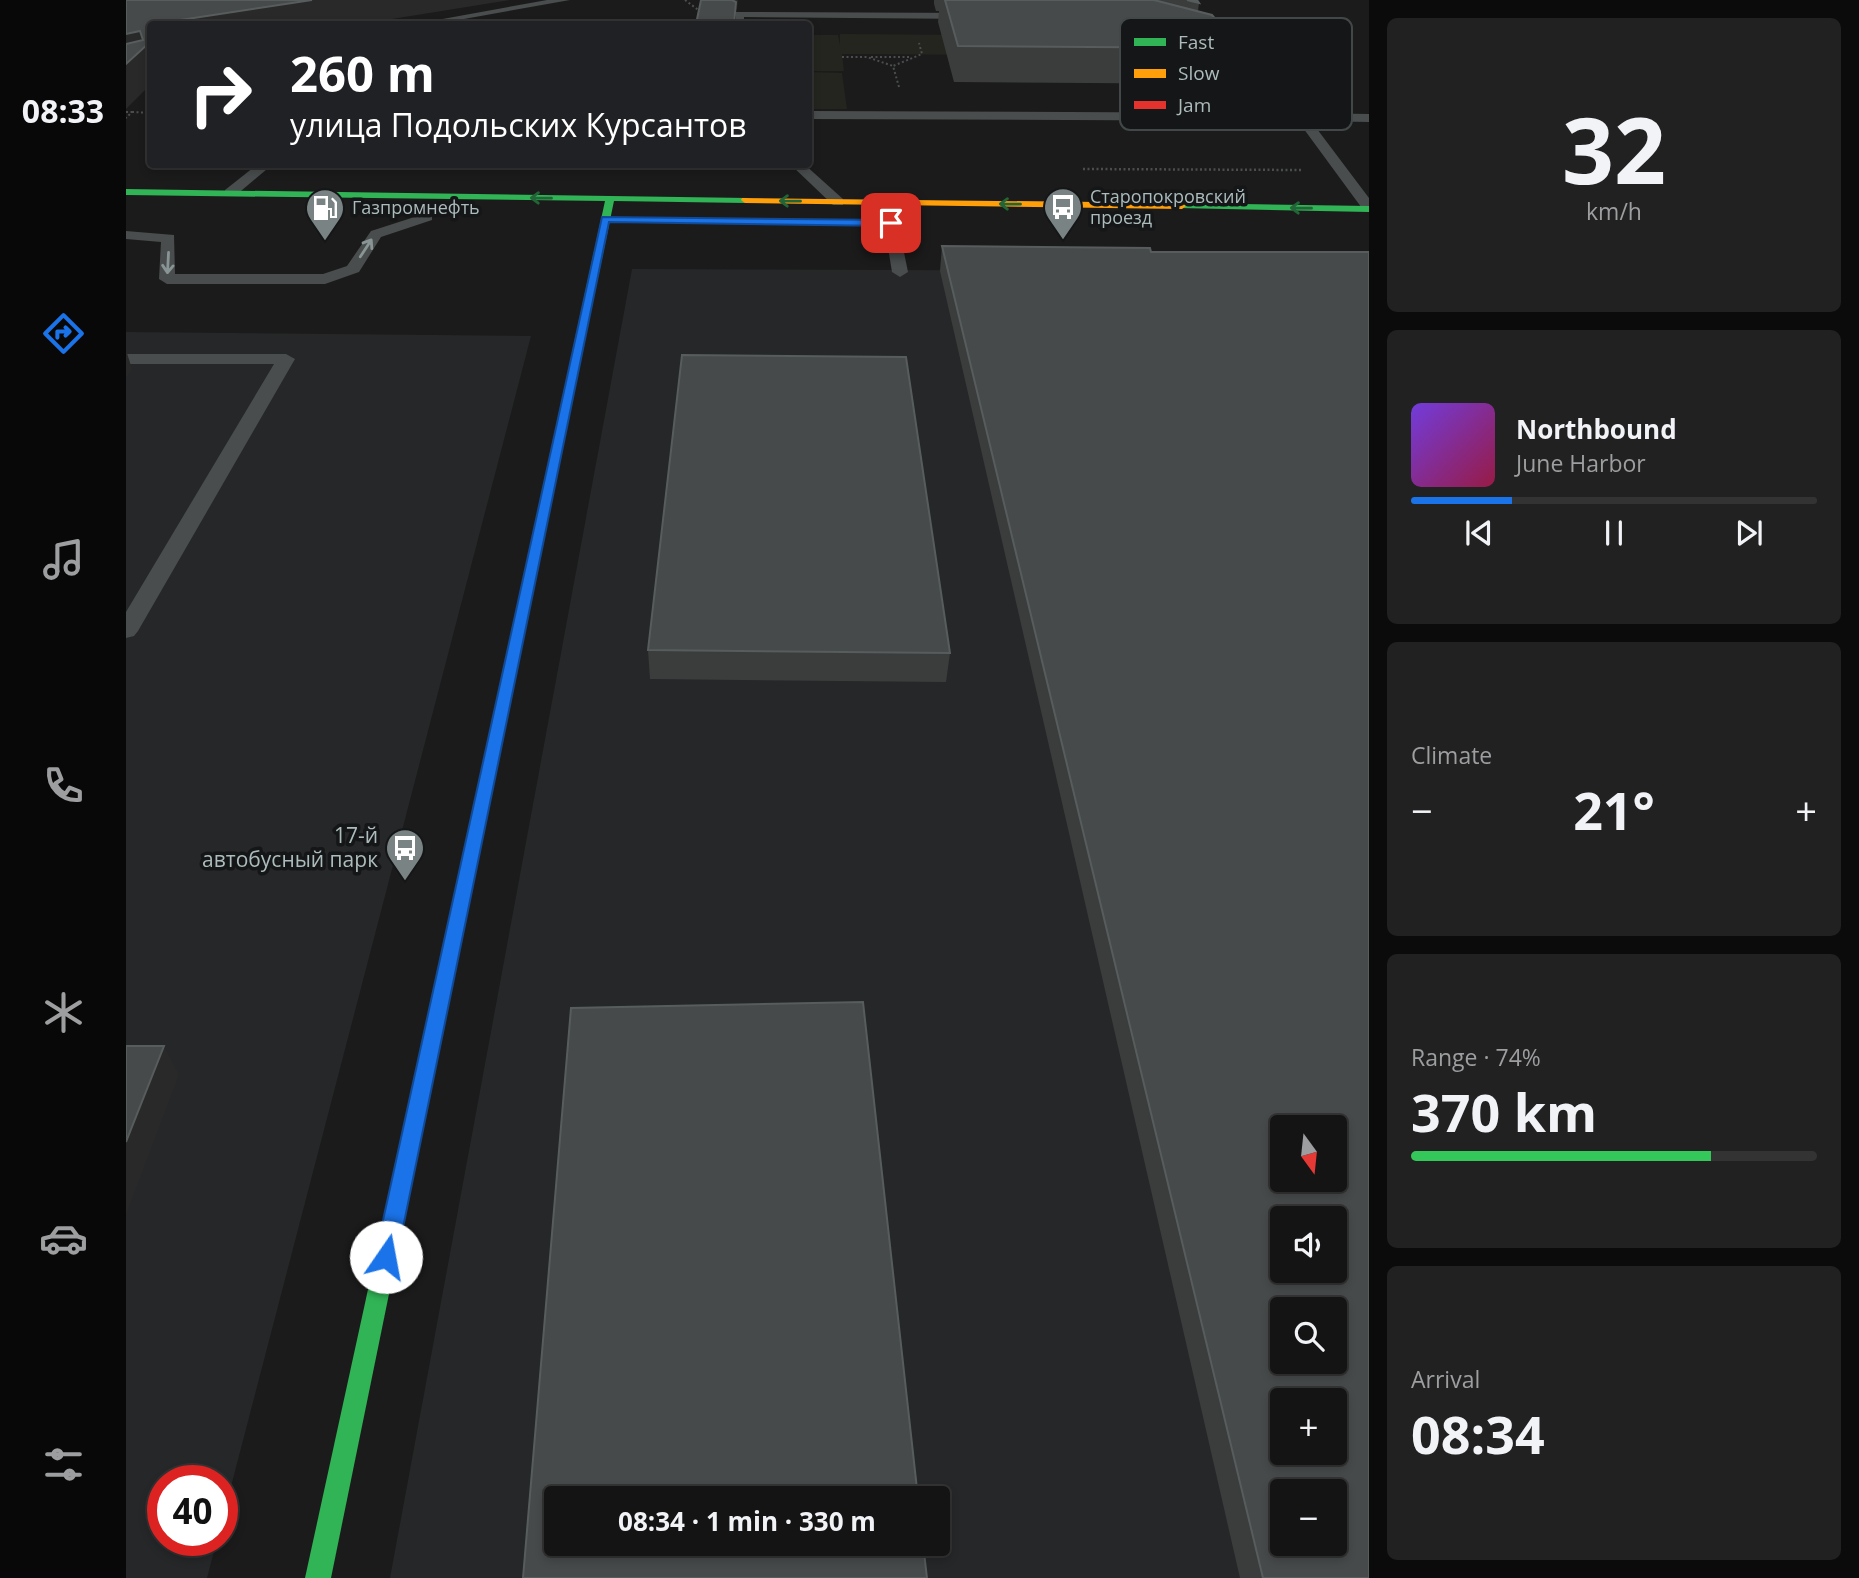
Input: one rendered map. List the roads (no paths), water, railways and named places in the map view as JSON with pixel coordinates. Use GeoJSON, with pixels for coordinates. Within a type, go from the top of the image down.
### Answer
{"type":"FeatureCollection","features":[{"type":"Feature","properties":{"kind":"main road"},"geometry":{"type":"LineString","coordinates":[[126,192],[1369,208]]}},
{"type":"Feature","properties":{"kind":"main road"},"geometry":{"type":"LineString","coordinates":[[318,1578],[610,199]]}},
{"type":"Feature","properties":{"kind":"main road"},"geometry":{"type":"LineString","coordinates":[[372,216],[433,217]]}},
{"type":"Feature","properties":{"kind":"lane"},"geometry":{"type":"LineString","coordinates":[[438,21],[565,0]]}},
{"type":"Feature","properties":{"kind":"lane"},"geometry":{"type":"LineString","coordinates":[[739,21],[739,14],[992,17]]}},
{"type":"Feature","properties":{"kind":"lane"},"geometry":{"type":"LineString","coordinates":[[812,115],[1120,117]]}},
{"type":"Feature","properties":{"kind":"lane"},"geometry":{"type":"LineString","coordinates":[[1312,130],[1369,208]]}},
{"type":"Feature","properties":{"kind":"lane"},"geometry":{"type":"LineString","coordinates":[[230,193],[262,168]]}},
{"type":"Feature","properties":{"kind":"lane"},"geometry":{"type":"LineString","coordinates":[[800,168],[838,202]]}},
{"type":"Feature","properties":{"kind":"lane"},"geometry":{"type":"LineString","coordinates":[[126,235],[169,238],[167,279],[325,279],[353,268],[376,234],[433,217]]}},
{"type":"Feature","properties":{"kind":"lane"},"geometry":{"type":"LineString","coordinates":[[891,223],[900,272]]}},
{"type":"Feature","properties":{"kind":"lane"},"geometry":{"type":"LineString","coordinates":[[126,359],[286,359],[126,631]]}},
{"type":"Feature","properties":{"kind":"place","name":"Старопокровский проезд"},"geometry":{"type":"Point","coordinates":[1063,241]}},
{"type":"Feature","properties":{"kind":"place","name":"Газпромнефть"},"geometry":{"type":"Point","coordinates":[325,242]}},
{"type":"Feature","properties":{"kind":"place","name":"17-й автобусный парк"},"geometry":{"type":"Point","coordinates":[405,882]}}]}
